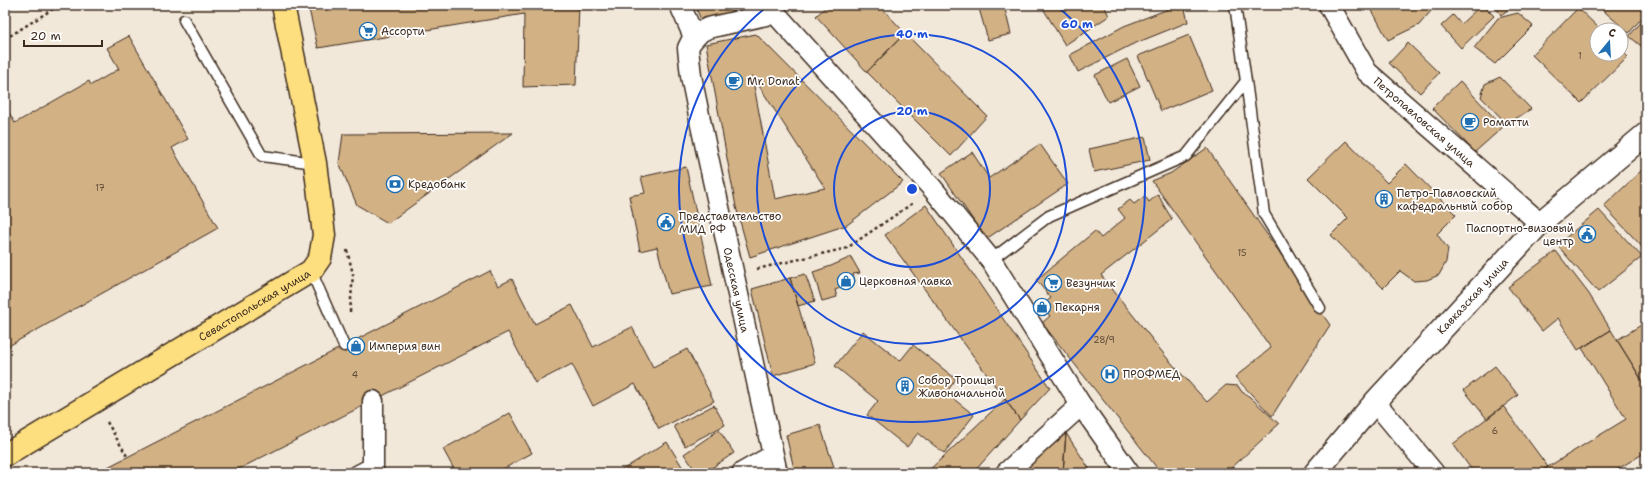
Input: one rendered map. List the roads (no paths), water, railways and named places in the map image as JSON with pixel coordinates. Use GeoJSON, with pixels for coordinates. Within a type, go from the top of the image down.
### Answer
{"type":"FeatureCollection","features":[{"type":"Feature","properties":{"kind":"main road","name":"Севастопольская улица"},"geometry":{"type":"LineString","coordinates":[[5,455],[311,271],[320,258],[324,235],[315,163],[283,5]]}},
{"type":"Feature","properties":{"kind":"main road","name":"Кавказская улица"},"geometry":{"type":"LineString","coordinates":[[1315,473],[1375,402],[1540,223],[1646,134]]}},
{"type":"Feature","properties":{"kind":"street"},"geometry":{"type":"LineString","coordinates":[[680,5],[694,37],[708,28],[776,9],[932,189],[991,260],[1081,405],[1130,473]]}},
{"type":"Feature","properties":{"kind":"street","name":"Петропавловская улица"},"geometry":{"type":"LineString","coordinates":[[1329,5],[1367,72],[1540,223]]}},
{"type":"Feature","properties":{"kind":"street","name":"Одесская улица"},"geometry":{"type":"LineString","coordinates":[[694,37],[688,48],[691,76],[775,464]]}},
{"type":"Feature","properties":{"kind":"street"},"geometry":{"type":"LineString","coordinates":[[373,401],[373,467]]}},
{"type":"Feature","properties":{"kind":"street"},"geometry":{"type":"LineString","coordinates":[[1375,402],[1434,473]]}},
{"type":"Feature","properties":{"kind":"street"},"geometry":{"type":"LineString","coordinates":[[1006,473],[1081,405]]}},
{"type":"Feature","properties":{"kind":"street"},"geometry":{"type":"LineString","coordinates":[[742,473],[775,464]]}},
{"type":"Feature","properties":{"kind":"lane"},"geometry":{"type":"LineString","coordinates":[[1235,5],[1264,214],[1320,308]]}},
{"type":"Feature","properties":{"kind":"lane"},"geometry":{"type":"LineString","coordinates":[[184,20],[262,156],[315,163]]}},
{"type":"Feature","properties":{"kind":"lane"},"geometry":{"type":"LineString","coordinates":[[991,260],[1049,216],[1186,156],[1246,81]]}},
{"type":"Feature","properties":{"kind":"lane"},"geometry":{"type":"LineString","coordinates":[[311,271],[344,346]]}},
{"type":"Feature","properties":{"kind":"lane"},"geometry":{"type":"LineString","coordinates":[[352,473],[373,467]]}},
{"type":"Feature","properties":{"kind":"place","name":"Ассорти"},"geometry":{"type":"Point","coordinates":[368,31]}},
{"type":"Feature","properties":{"kind":"place","name":"Mr. Donat"},"geometry":{"type":"Point","coordinates":[734,81]}},
{"type":"Feature","properties":{"kind":"place","name":"Роматти"},"geometry":{"type":"Point","coordinates":[1470,122]}},
{"type":"Feature","properties":{"kind":"place","name":"Кредобанк"},"geometry":{"type":"Point","coordinates":[395,184]}},
{"type":"Feature","properties":{"kind":"place","name":"Петро-Павловский кафедральный собор"},"geometry":{"type":"Point","coordinates":[1384,199]}},
{"type":"Feature","properties":{"kind":"place","name":"Представительство МИД РФ"},"geometry":{"type":"Point","coordinates":[666,222]}},
{"type":"Feature","properties":{"kind":"place","name":"Паспортно-визовый центр"},"geometry":{"type":"Point","coordinates":[1587,234]}},
{"type":"Feature","properties":{"kind":"place","name":"Церковная лавка"},"geometry":{"type":"Point","coordinates":[846,281]}},
{"type":"Feature","properties":{"kind":"place","name":"Везунчик"},"geometry":{"type":"Point","coordinates":[1053,283]}},
{"type":"Feature","properties":{"kind":"place","name":"Пекарня"},"geometry":{"type":"Point","coordinates":[1042,307]}},
{"type":"Feature","properties":{"kind":"place","name":"Империя вин"},"geometry":{"type":"Point","coordinates":[356,346]}},
{"type":"Feature","properties":{"kind":"place","name":"ПРОФМЕД"},"geometry":{"type":"Point","coordinates":[1110,374]}},
{"type":"Feature","properties":{"kind":"place","name":"Собор Троицы Живоначальной"},"geometry":{"type":"Point","coordinates":[905,386]}}]}
